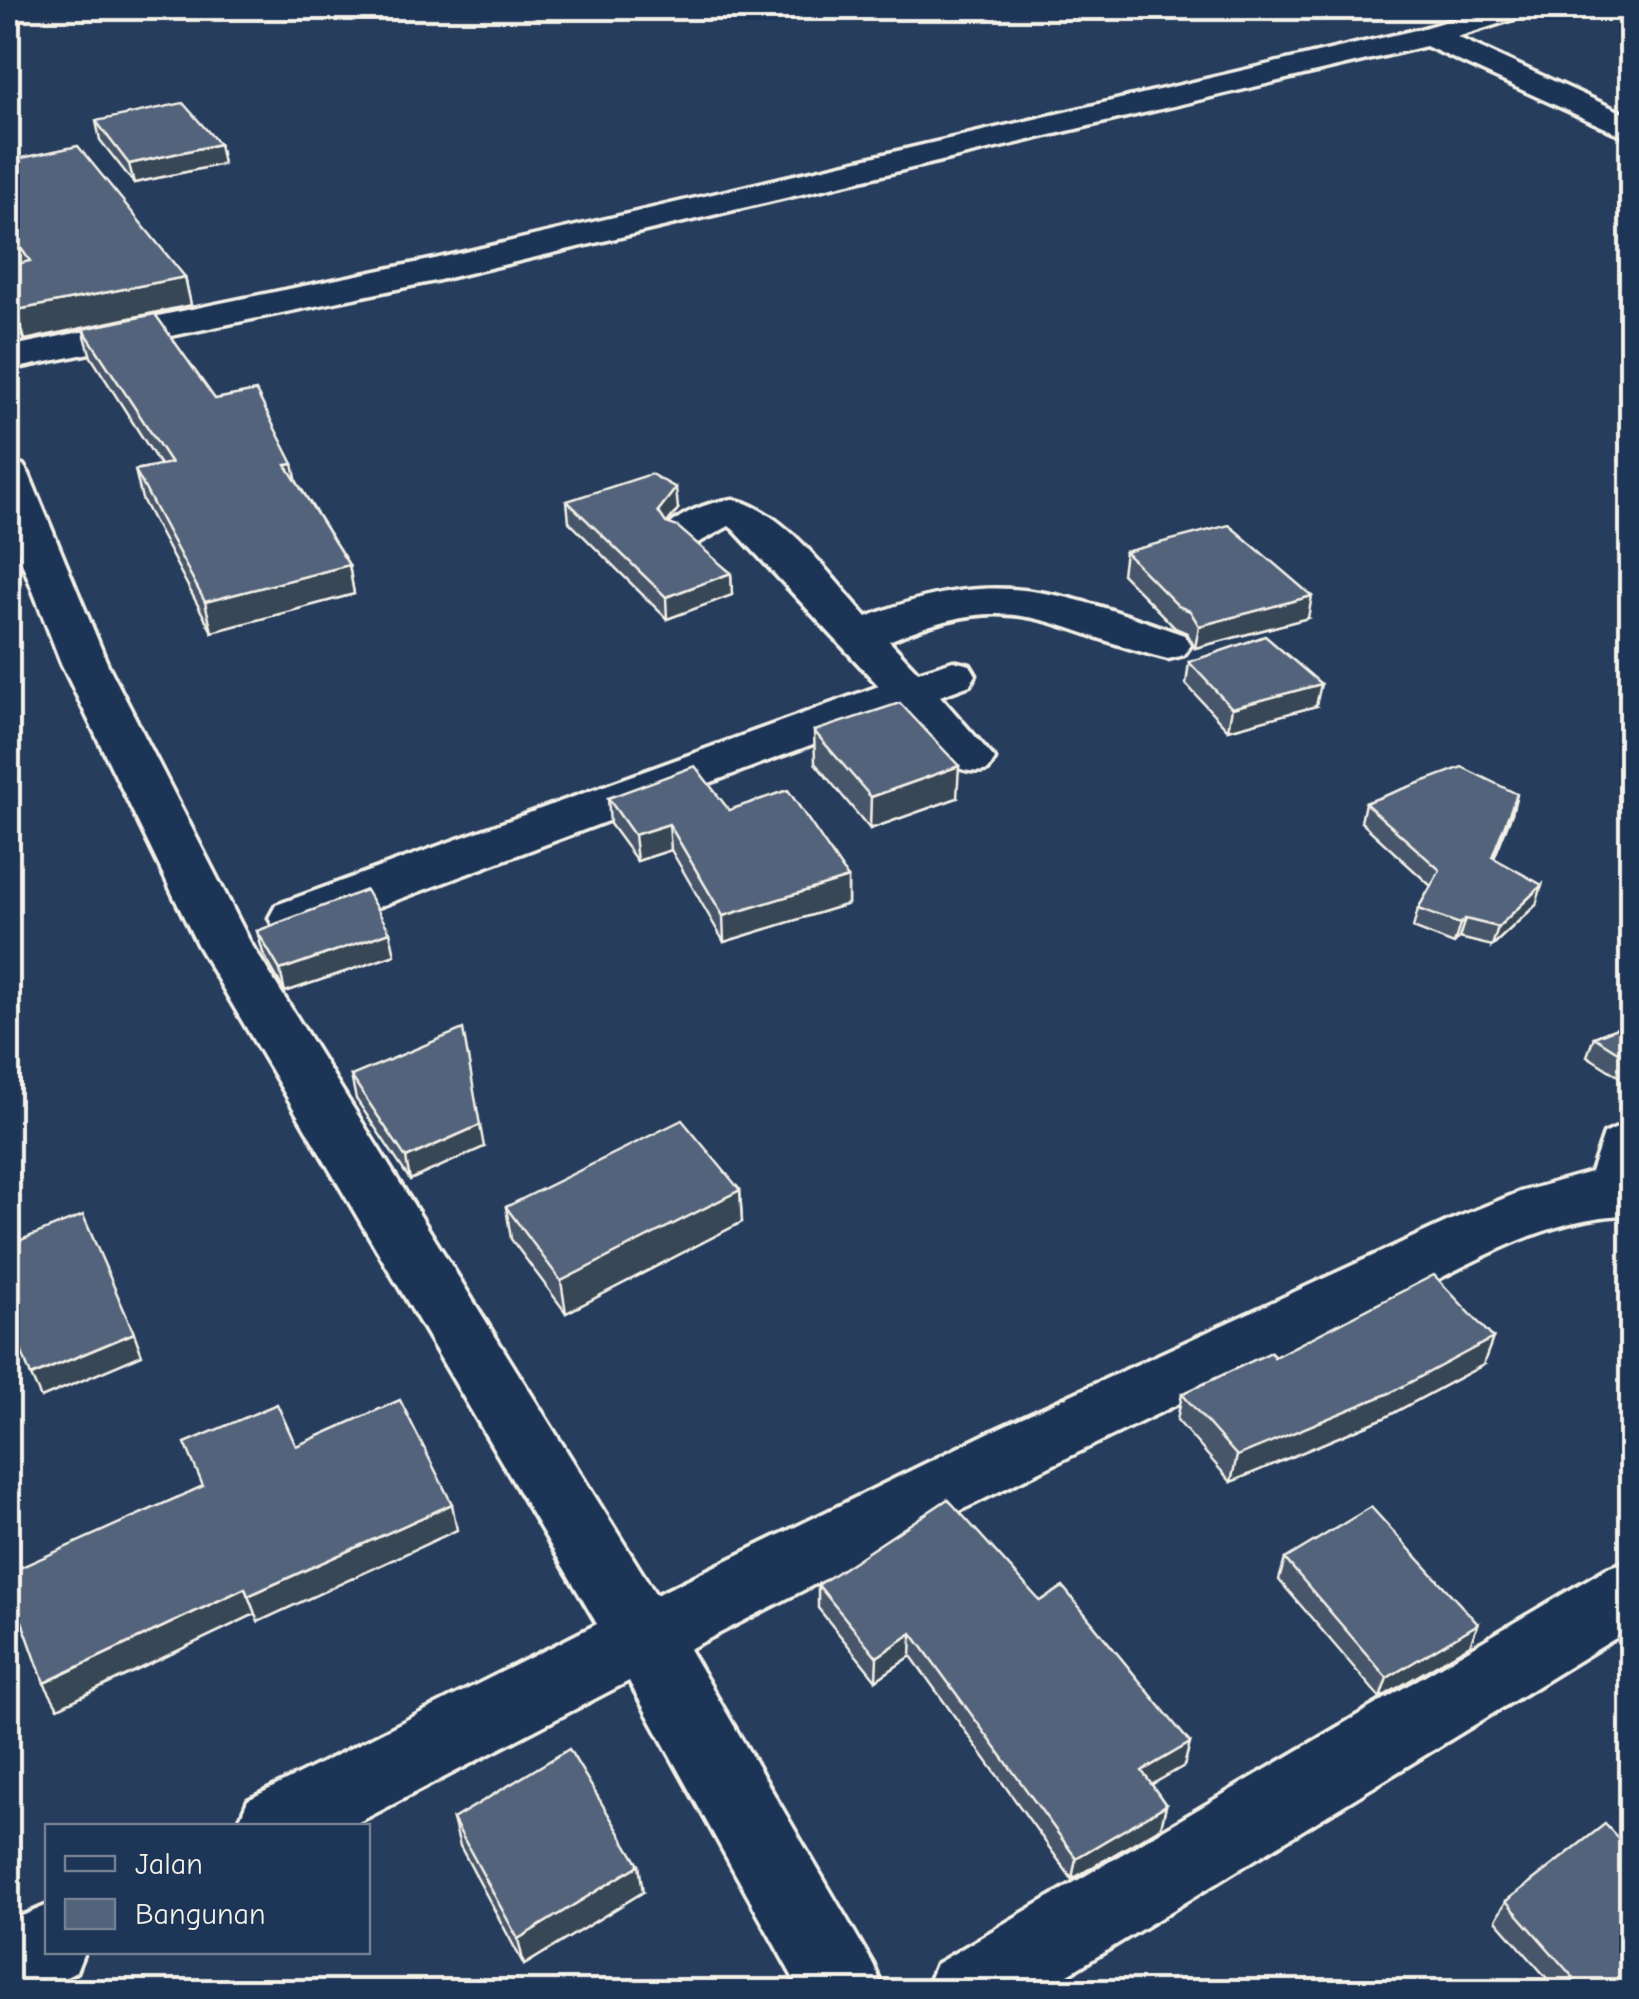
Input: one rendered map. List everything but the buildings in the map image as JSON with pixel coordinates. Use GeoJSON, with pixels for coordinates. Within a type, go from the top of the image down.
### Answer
{"type":"FeatureCollection","features":[{"type":"Feature","properties":{"kind":"street"},"geometry":{"type":"LineString","coordinates":[[8,359],[435,270],[1430,36],[1520,8]]}},
{"type":"Feature","properties":{"kind":"street"},"geometry":{"type":"LineString","coordinates":[[1430,36],[1632,130]]}},
{"type":"Feature","properties":{"kind":"street"},"geometry":{"type":"LineString","coordinates":[[8,474],[84,664],[224,944],[643,1637],[846,1992]]}},
{"type":"Feature","properties":{"kind":"street"},"geometry":{"type":"LineString","coordinates":[[685,533],[726,510],[740,512],[775,542],[906,692],[971,759]]}},
{"type":"Feature","properties":{"kind":"street"},"geometry":{"type":"LineString","coordinates":[[858,637],[957,601],[1006,598],[1087,616],[1168,644]]}},
{"type":"Feature","properties":{"kind":"street"},"geometry":{"type":"LineString","coordinates":[[224,944],[954,675]]}},
{"type":"Feature","properties":{"kind":"street"},"geometry":{"type":"LineString","coordinates":[[278,1824],[643,1637],[1258,1336],[1541,1208],[1627,1175]]}},
{"type":"Feature","properties":{"kind":"street"},"geometry":{"type":"LineString","coordinates":[[964,1992],[1632,1590]]}},
{"type":"Feature","properties":{"kind":"street"},"geometry":{"type":"LineString","coordinates":[[8,1964],[45,1946]]}}]}
